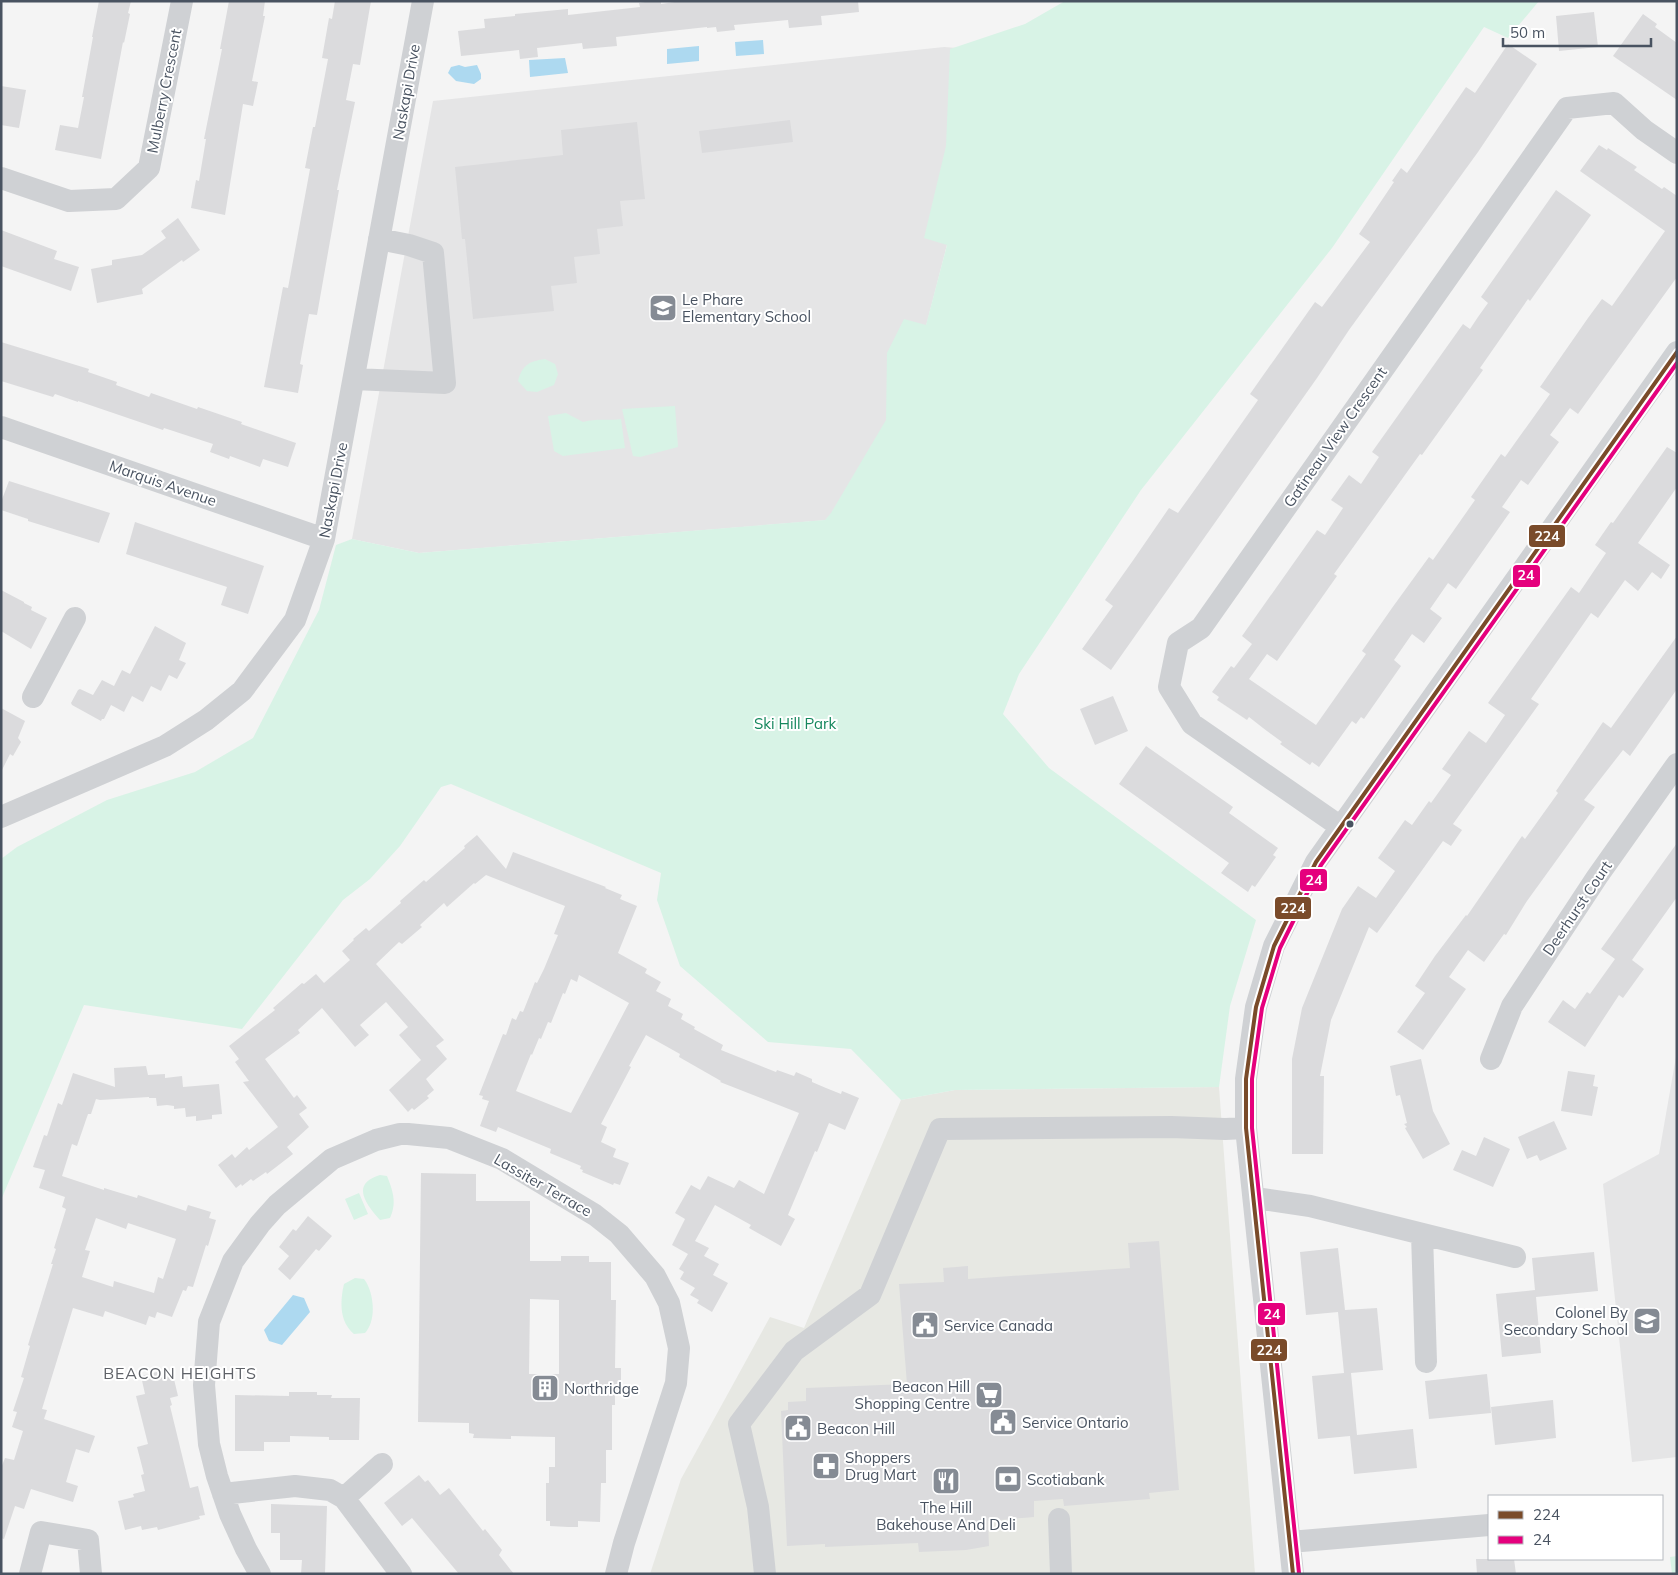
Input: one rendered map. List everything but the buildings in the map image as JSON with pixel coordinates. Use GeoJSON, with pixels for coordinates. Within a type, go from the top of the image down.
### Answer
{"type":"FeatureCollection","features":[{"type":"Feature","properties":{"kind":"street","name":"Mulberry Crescent"},"geometry":{"type":"LineString","coordinates":[[1,178],[69,201],[116,198],[149,168],[182,1]]}},
{"type":"Feature","properties":{"kind":"street","name":"Naskapi Drive"},"geometry":{"type":"LineString","coordinates":[[1,817],[165,746],[206,720],[242,691],[295,620],[324,539],[423,1]]}},
{"type":"Feature","properties":{"kind":"street","name":"Gatineau View Crescent"},"geometry":{"type":"LineString","coordinates":[[1341,827],[1192,724],[1169,686],[1178,643],[1201,628],[1567,108],[1614,103],[1644,130],[1677,153]]}},
{"type":"Feature","properties":{"kind":"street"},"geometry":{"type":"LineString","coordinates":[[354,379],[446,383],[433,253],[379,239]]}},
{"type":"Feature","properties":{"kind":"street"},"geometry":{"type":"LineString","coordinates":[[1293,1574],[1255,1198],[1246,1128],[1246,1079],[1256,1007],[1274,946],[1316,862],[1677,352]]}},
{"type":"Feature","properties":{"kind":"street","name":"Marquis Avenue"},"geometry":{"type":"LineString","coordinates":[[1,427],[324,539]]}},
{"type":"Feature","properties":{"kind":"street"},"geometry":{"type":"LineString","coordinates":[[33,697],[76,618]]}},
{"type":"Feature","properties":{"kind":"street","name":"Deerhurst Court"},"geometry":{"type":"LineString","coordinates":[[1491,1059],[1512,1006],[1597,877],[1677,764]]}},
{"type":"Feature","properties":{"kind":"street"},"geometry":{"type":"LineString","coordinates":[[765,1574],[758,1507],[739,1424],[794,1351],[870,1295],[940,1129],[1246,1128]]}},
{"type":"Feature","properties":{"kind":"street","name":"Lassiter Terrace"},"geometry":{"type":"LineString","coordinates":[[260,1574],[246,1549],[223,1494],[209,1444],[204,1385],[209,1322],[232,1261],[277,1205],[332,1159],[376,1140],[400,1134],[449,1138],[516,1166],[595,1214],[619,1234],[655,1276],[669,1303],[679,1348],[676,1383],[624,1543],[616,1574]]}},
{"type":"Feature","properties":{"kind":"street"},"geometry":{"type":"LineString","coordinates":[[1255,1198],[1310,1206],[1515,1257]]}},
{"type":"Feature","properties":{"kind":"street"},"geometry":{"type":"LineString","coordinates":[[1422,1234],[1426,1362]]}},
{"type":"Feature","properties":{"kind":"street"},"geometry":{"type":"LineString","coordinates":[[344,1498],[382,1464]]}},
{"type":"Feature","properties":{"kind":"street"},"geometry":{"type":"LineString","coordinates":[[223,1494],[296,1486],[330,1490],[344,1498],[401,1574]]}},
{"type":"Feature","properties":{"kind":"street"},"geometry":{"type":"LineString","coordinates":[[1059,1519],[1061,1574]]}},
{"type":"Feature","properties":{"kind":"street"},"geometry":{"type":"LineString","coordinates":[[1290,1542],[1488,1524]]}},
{"type":"Feature","properties":{"kind":"street"},"geometry":{"type":"LineString","coordinates":[[30,1574],[41,1532],[88,1540],[91,1574]]}},
{"type":"Feature","properties":{"kind":"shaded area","name":"Le Phare Elementary School"},"geometry":{"type":"Polygon","coordinates":[[[944,47],[997,51],[877,516],[419,553],[352,539],[433,101],[944,47]]]}},
{"type":"Feature","properties":{"kind":"shaded area","name":"Colonel By Secondary School"},"geometry":{"type":"Polygon","coordinates":[[[1677,1051],[1677,1457],[1632,1462],[1603,1184],[1659,1154],[1677,1051]]]}},
{"type":"Feature","properties":{"kind":"shaded area","name":"Beacon Hill Shopping Centre"},"geometry":{"type":"Polygon","coordinates":[[[1219,1087],[1255,1574],[650,1574],[681,1479],[770,1317],[804,1328],[901,1100],[955,1090],[1219,1087]]]}},
{"type":"Feature","properties":{"kind":"green space","name":"Ski Hill Park"},"geometry":{"type":"Polygon","coordinates":[[[1065,1],[1539,1],[1508,38],[1484,27],[1332,248],[1141,490],[1019,674],[1003,714],[1049,768],[1256,920],[1230,1006],[1219,1087],[955,1090],[901,1100],[851,1049],[768,1042],[680,966],[657,900],[661,873],[451,784],[441,787],[400,846],[370,879],[343,900],[242,1029],[84,1005],[1,1200],[1,859],[17,847],[107,800],[195,772],[253,738],[319,610],[336,545],[352,539],[419,553],[825,520],[886,420],[887,353],[904,319],[926,325],[947,245],[924,238],[946,146],[950,49],[1025,24],[1065,1]]]}},
{"type":"Feature","properties":{"kind":"green space"},"geometry":{"type":"Polygon","coordinates":[[[545,359],[555,364],[558,374],[554,385],[537,392],[527,391],[518,381],[522,371],[527,365],[545,359]]]}},
{"type":"Feature","properties":{"kind":"green space"},"geometry":{"type":"Polygon","coordinates":[[[675,406],[678,447],[640,457],[633,456],[622,409],[675,406]]]}},
{"type":"Feature","properties":{"kind":"green space"},"geometry":{"type":"Polygon","coordinates":[[[566,413],[583,422],[621,419],[625,448],[563,456],[554,451],[548,416],[566,413]]]}},
{"type":"Feature","properties":{"kind":"green space"},"geometry":{"type":"Polygon","coordinates":[[[380,1175],[387,1176],[394,1202],[390,1218],[380,1220],[366,1201],[363,1189],[365,1184],[371,1179],[380,1175]]]}},
{"type":"Feature","properties":{"kind":"green space"},"geometry":{"type":"Polygon","coordinates":[[[359,1193],[368,1214],[354,1220],[345,1199],[359,1193]]]}},
{"type":"Feature","properties":{"kind":"green space"},"geometry":{"type":"Polygon","coordinates":[[[355,1278],[364,1279],[370,1291],[373,1314],[365,1333],[354,1334],[346,1324],[341,1304],[344,1284],[355,1278]]]}},
{"type":"Feature","properties":{"kind":"green space"},"geometry":{"type":"Polygon","coordinates":[[[1677,1556],[1677,1574],[1672,1574],[1670,1557],[1677,1556]]]}},
{"type":"Feature","properties":{"kind":"water"},"geometry":{"type":"Polygon","coordinates":[[[763,40],[764,54],[736,56],[735,42],[763,40]]]}},
{"type":"Feature","properties":{"kind":"water"},"geometry":{"type":"Polygon","coordinates":[[[699,46],[699,61],[667,64],[667,49],[699,46]]]}},
{"type":"Feature","properties":{"kind":"water"},"geometry":{"type":"Polygon","coordinates":[[[565,58],[568,73],[530,77],[529,60],[565,58]]]}},
{"type":"Feature","properties":{"kind":"water"},"geometry":{"type":"Polygon","coordinates":[[[459,65],[465,67],[477,65],[481,79],[474,84],[456,81],[448,73],[451,67],[459,65]]]}},
{"type":"Feature","properties":{"kind":"water"},"geometry":{"type":"Polygon","coordinates":[[[293,1295],[304,1298],[310,1312],[282,1345],[269,1341],[264,1330],[293,1295]]]}},
{"type":"Feature","properties":{"kind":"transit line","name":"224"},"geometry":{"type":"LineString","coordinates":[[1293,1574],[1246,1128],[1246,1079],[1256,1007],[1274,946],[1316,862],[1677,352]]}},
{"type":"Feature","properties":{"kind":"transit line","name":"24"},"geometry":{"type":"LineString","coordinates":[[1299,1573],[1252,1128],[1252,1079],[1262,1008],[1280,948],[1321,865],[1677,363]]}},
{"type":"Feature","properties":{"kind":"place","name":"Le Phare Elementary School"},"geometry":{"type":"Point","coordinates":[663,308]}},
{"type":"Feature","properties":{"kind":"place","name":"Colonel By Secondary School"},"geometry":{"type":"Point","coordinates":[1647,1321]}},
{"type":"Feature","properties":{"kind":"place","name":"Service Canada"},"geometry":{"type":"Point","coordinates":[925,1325]}},
{"type":"Feature","properties":{"kind":"place","name":"Northridge"},"geometry":{"type":"Point","coordinates":[545,1388]}},
{"type":"Feature","properties":{"kind":"place","name":"Beacon Hill Shopping Centre"},"geometry":{"type":"Point","coordinates":[989,1395]}},
{"type":"Feature","properties":{"kind":"place","name":"Service Ontario"},"geometry":{"type":"Point","coordinates":[1003,1422]}},
{"type":"Feature","properties":{"kind":"place","name":"Beacon Hill"},"geometry":{"type":"Point","coordinates":[798,1428]}},
{"type":"Feature","properties":{"kind":"place","name":"Shoppers Drug Mart"},"geometry":{"type":"Point","coordinates":[826,1466]}},
{"type":"Feature","properties":{"kind":"place","name":"Scotiabank"},"geometry":{"type":"Point","coordinates":[1008,1479]}},
{"type":"Feature","properties":{"kind":"place","name":"The Hill Bakehouse And Deli"},"geometry":{"type":"Point","coordinates":[946,1481]}},
{"type":"Feature","properties":{"kind":"district","name":"BEACON HEIGHTS"},"geometry":{"type":"Point","coordinates":[180,1373]}}]}
